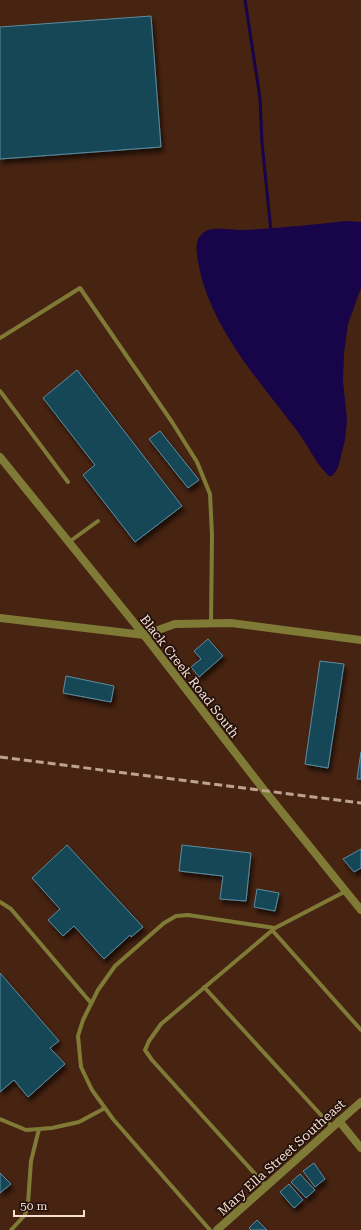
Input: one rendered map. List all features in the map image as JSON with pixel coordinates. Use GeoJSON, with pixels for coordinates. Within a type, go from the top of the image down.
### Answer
{"type":"FeatureCollection","features":[{"type":"Feature","properties":{"kind":"street","name":"Black Creek Road South"},"geometry":{"type":"LineString","coordinates":[[0,457],[144,635],[264,790],[361,910]]}},
{"type":"Feature","properties":{"kind":"street"},"geometry":{"type":"LineString","coordinates":[[0,618],[144,635],[175,624],[211,624],[261,626],[361,640]]}},
{"type":"Feature","properties":{"kind":"street","name":"Mary Ella Street Southeast"},"geometry":{"type":"LineString","coordinates":[[217,1230],[265,1185],[361,1102]]}},
{"type":"Feature","properties":{"kind":"street"},"geometry":{"type":"LineString","coordinates":[[335,1124],[361,1148]]}},
{"type":"Feature","properties":{"kind":"lane"},"geometry":{"type":"LineString","coordinates":[[0,338],[80,288],[172,422],[197,462],[210,494],[212,535],[211,624]]}},
{"type":"Feature","properties":{"kind":"lane"},"geometry":{"type":"LineString","coordinates":[[0,391],[68,482]]}},
{"type":"Feature","properties":{"kind":"lane"},"geometry":{"type":"LineString","coordinates":[[69,543],[98,521]]}},
{"type":"Feature","properties":{"kind":"lane"},"geometry":{"type":"LineString","coordinates":[[265,1185],[152,1060],[145,1050],[161,1024],[273,929],[346,891]]}},
{"type":"Feature","properties":{"kind":"lane"},"geometry":{"type":"LineString","coordinates":[[0,902],[11,909],[91,1003]]}},
{"type":"Feature","properties":{"kind":"lane"},"geometry":{"type":"LineString","coordinates":[[210,1230],[105,1108],[92,1090],[81,1067],[78,1036],[83,1020],[91,1003],[106,977],[115,966],[164,923],[176,916],[188,915],[273,929],[361,1030]]}},
{"type":"Feature","properties":{"kind":"lane"},"geometry":{"type":"LineString","coordinates":[[204,987],[335,1124]]}},
{"type":"Feature","properties":{"kind":"lane"},"geometry":{"type":"LineString","coordinates":[[0,1119],[26,1130],[52,1128],[78,1122],[105,1108]]}},
{"type":"Feature","properties":{"kind":"lane"},"geometry":{"type":"LineString","coordinates":[[11,1230],[25,1215],[28,1202],[30,1161],[39,1129]]}},
{"type":"Feature","properties":{"kind":"shaded area"},"geometry":{"type":"Polygon","coordinates":[[[347,221],[361,222],[361,288],[348,324],[344,353],[343,381],[347,420],[345,440],[338,468],[332,476],[329,476],[316,460],[298,432],[252,372],[224,330],[204,285],[198,261],[197,243],[198,239],[203,233],[211,229],[244,230],[347,221]]]}},
{"type":"Feature","properties":{"kind":"building"},"geometry":{"type":"Polygon","coordinates":[[[151,16],[161,147],[0,159],[0,27],[151,16]]]}},
{"type":"Feature","properties":{"kind":"building"},"geometry":{"type":"Polygon","coordinates":[[[77,370],[182,506],[135,542],[83,475],[95,465],[43,398],[77,370]]]}},
{"type":"Feature","properties":{"kind":"building"},"geometry":{"type":"Polygon","coordinates":[[[160,431],[199,480],[188,488],[149,439],[160,431]]]}},
{"type":"Feature","properties":{"kind":"building"},"geometry":{"type":"Polygon","coordinates":[[[208,639],[223,656],[199,677],[191,667],[201,659],[194,651],[208,639]]]}},
{"type":"Feature","properties":{"kind":"building"},"geometry":{"type":"Polygon","coordinates":[[[320,661],[344,664],[328,768],[305,764],[320,661]]]}},
{"type":"Feature","properties":{"kind":"building"},"geometry":{"type":"Polygon","coordinates":[[[66,676],[114,686],[111,702],[63,693],[66,676]]]}},
{"type":"Feature","properties":{"kind":"building"},"geometry":{"type":"Polygon","coordinates":[[[361,752],[361,779],[357,779],[361,752]]]}},
{"type":"Feature","properties":{"kind":"building"},"geometry":{"type":"Polygon","coordinates":[[[67,845],[143,927],[131,937],[130,935],[104,959],[74,926],[63,936],[48,920],[60,909],[32,878],[67,845]]]}},
{"type":"Feature","properties":{"kind":"building"},"geometry":{"type":"Polygon","coordinates":[[[182,845],[251,853],[246,901],[220,899],[223,876],[179,871],[182,845]]]}},
{"type":"Feature","properties":{"kind":"building"},"geometry":{"type":"Polygon","coordinates":[[[361,849],[361,868],[354,872],[343,859],[361,849]]]}},
{"type":"Feature","properties":{"kind":"building"},"geometry":{"type":"Polygon","coordinates":[[[257,889],[279,893],[275,911],[254,907],[257,889]]]}},
{"type":"Feature","properties":{"kind":"building"},"geometry":{"type":"Polygon","coordinates":[[[0,973],[59,1041],[50,1048],[65,1064],[28,1097],[14,1080],[0,1092],[0,973]]]}},
{"type":"Feature","properties":{"kind":"building"},"geometry":{"type":"Polygon","coordinates":[[[314,1163],[325,1179],[315,1187],[303,1171],[314,1163]]]}},
{"type":"Feature","properties":{"kind":"building"},"geometry":{"type":"Polygon","coordinates":[[[0,1173],[11,1184],[0,1193],[0,1173]]]}},
{"type":"Feature","properties":{"kind":"building"},"geometry":{"type":"Polygon","coordinates":[[[300,1174],[315,1190],[306,1198],[291,1182],[300,1174]]]}},
{"type":"Feature","properties":{"kind":"building"},"geometry":{"type":"Polygon","coordinates":[[[289,1184],[303,1200],[294,1208],[280,1192],[289,1184]]]}},
{"type":"Feature","properties":{"kind":"building"},"geometry":{"type":"Polygon","coordinates":[[[257,1220],[267,1230],[251,1230],[249,1228],[257,1220]]]}},
{"type":"Feature","properties":{"kind":"waterway"},"geometry":{"type":"LineString","coordinates":[[245,0],[260,98],[262,143],[271,231]]}},
{"type":"Feature","properties":{"kind":"railway"},"geometry":{"type":"LineString","coordinates":[[0,757],[361,803]]}}]}
